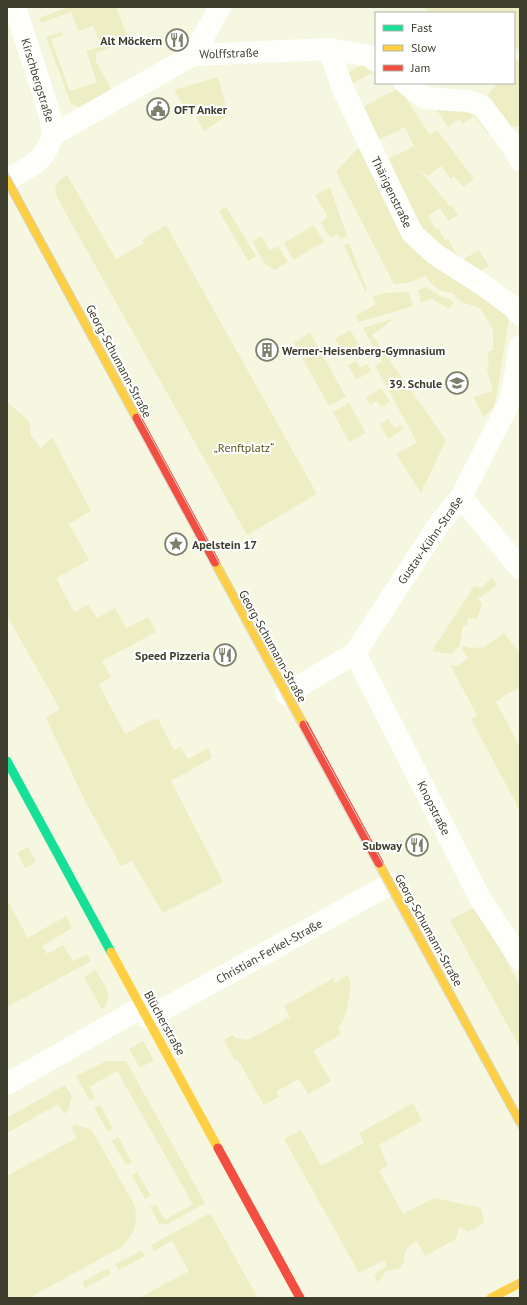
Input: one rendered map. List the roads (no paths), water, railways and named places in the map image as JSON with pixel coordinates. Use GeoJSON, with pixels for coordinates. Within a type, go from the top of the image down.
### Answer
{"type":"FeatureCollection","features":[{"type":"Feature","properties":{"kind":"main road","name":"Georg-Schumann-Straße"},"geometry":{"type":"LineString","coordinates":[[7,180],[520,1122]]}},
{"type":"Feature","properties":{"kind":"main road","name":"Blücherstraße"},"geometry":{"type":"LineString","coordinates":[[7,761],[300,1298]]}},
{"type":"Feature","properties":{"kind":"main road"},"geometry":{"type":"LineString","coordinates":[[491,1298],[520,1283]]}},
{"type":"Feature","properties":{"kind":"street","name":"Kirschbergstraße"},"geometry":{"type":"LineString","coordinates":[[7,180],[34,164],[42,157],[48,149],[53,135],[51,120],[15,7]]}},
{"type":"Feature","properties":{"kind":"street"},"geometry":{"type":"LineString","coordinates":[[193,55],[220,7]]}},
{"type":"Feature","properties":{"kind":"street","name":"Wolffstraße"},"geometry":{"type":"LineString","coordinates":[[53,135],[193,55],[329,49],[370,56],[375,60]]}},
{"type":"Feature","properties":{"kind":"street","name":"Thärigenstraße"},"geometry":{"type":"LineString","coordinates":[[329,49],[343,89],[412,233],[434,254],[512,306],[520,315]]}},
{"type":"Feature","properties":{"kind":"street"},"geometry":{"type":"LineString","coordinates":[[406,84],[425,98],[468,101],[482,106],[513,147],[520,160]]}},
{"type":"Feature","properties":{"kind":"street","name":"Gustav-Kühn-Straße"},"geometry":{"type":"LineString","coordinates":[[286,694],[355,653],[438,524],[461,497],[511,399],[520,347]]}},
{"type":"Feature","properties":{"kind":"street"},"geometry":{"type":"LineString","coordinates":[[461,497],[520,568]]}},
{"type":"Feature","properties":{"kind":"street","name":"Knopstraße"},"geometry":{"type":"LineString","coordinates":[[355,653],[474,887],[520,959]]}},
{"type":"Feature","properties":{"kind":"street","name":"Christian-Ferkel-Straße"},"geometry":{"type":"LineString","coordinates":[[7,1084],[390,884]]}},
{"type":"Feature","properties":{"kind":"tram line"},"geometry":{"type":"LineString","coordinates":[[7,171],[289,692],[520,1114]]}},
{"type":"Feature","properties":{"kind":"tram line"},"geometry":{"type":"LineString","coordinates":[[7,189],[520,1131]]}},
{"type":"Feature","properties":{"kind":"tram line"},"geometry":{"type":"LineString","coordinates":[[507,1290],[520,1281]]}},
{"type":"Feature","properties":{"kind":"place","name":"Alt Möckern"},"geometry":{"type":"Point","coordinates":[177,40]}},
{"type":"Feature","properties":{"kind":"place","name":"OFT Anker"},"geometry":{"type":"Point","coordinates":[158,109]}},
{"type":"Feature","properties":{"kind":"place","name":"Werner-Heisenberg-Gymnasium"},"geometry":{"type":"Point","coordinates":[267,350]}},
{"type":"Feature","properties":{"kind":"place","name":"39. Schule"},"geometry":{"type":"Point","coordinates":[457,383]}},
{"type":"Feature","properties":{"kind":"place","name":"Apelstein 17"},"geometry":{"type":"Point","coordinates":[176,544]}},
{"type":"Feature","properties":{"kind":"place","name":"Speed Pizzeria"},"geometry":{"type":"Point","coordinates":[225,655]}},
{"type":"Feature","properties":{"kind":"place","name":"Subway"},"geometry":{"type":"Point","coordinates":[417,845]}},
{"type":"Feature","properties":{"kind":"park label","name":"„Renftplatz“"},"geometry":{"type":"Point","coordinates":[244,447]}}]}
